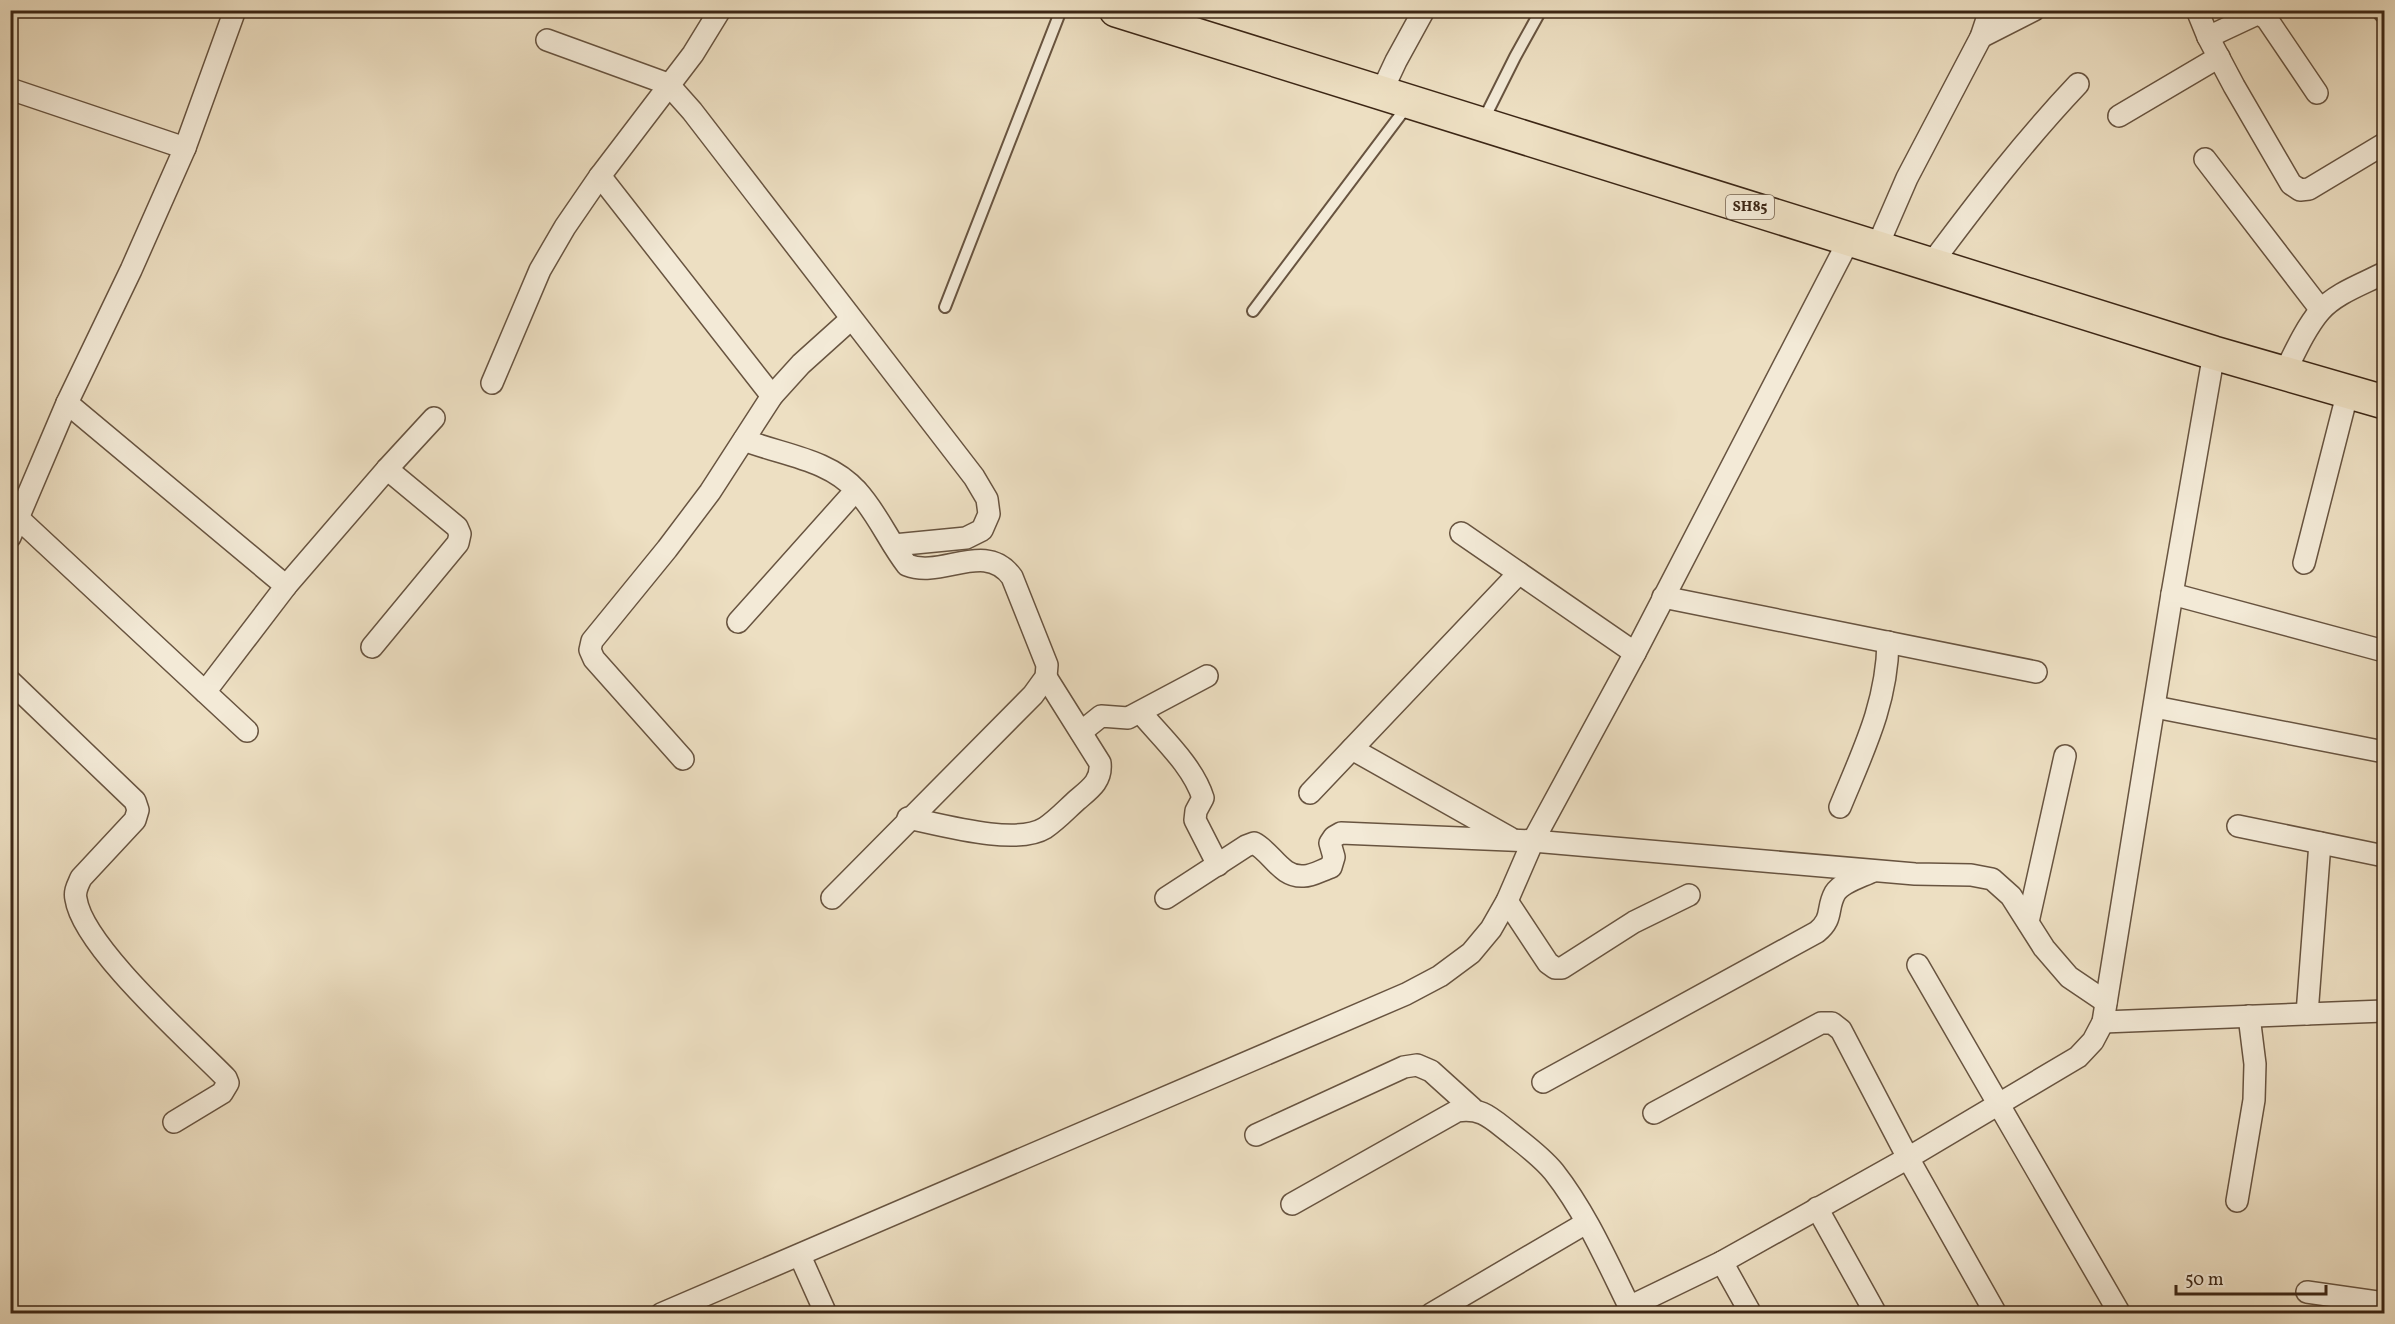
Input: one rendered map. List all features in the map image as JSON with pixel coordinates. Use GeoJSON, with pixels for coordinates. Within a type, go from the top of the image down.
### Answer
{"type":"FeatureCollection","features":[{"type":"Feature","properties":{"kind":"main road","name":"SH85"},"geometry":{"type":"LineString","coordinates":[[1137,14],[2214,353],[2385,402]]}},
{"type":"Feature","properties":{"kind":"street"},"geometry":{"type":"LineString","coordinates":[[236,10],[185,148],[131,270],[67,403],[14,527],[247,731]]}},
{"type":"Feature","properties":{"kind":"street"},"geometry":{"type":"LineString","coordinates":[[492,383],[540,270],[565,227],[668,84],[693,54],[720,10]]}},
{"type":"Feature","properties":{"kind":"street"},"geometry":{"type":"LineString","coordinates":[[1396,97],[1401,51],[1424,10]]}},
{"type":"Feature","properties":{"kind":"street"},"geometry":{"type":"LineString","coordinates":[[1981,37],[2034,10]]}},
{"type":"Feature","properties":{"kind":"street"},"geometry":{"type":"LineString","coordinates":[[2197,10],[2208,37],[2264,140],[2291,184],[2300,190],[2309,189],[2385,144]]}},
{"type":"Feature","properties":{"kind":"street"},"geometry":{"type":"LineString","coordinates":[[661,1314],[1406,994],[1440,976],[1471,953],[1491,929],[1506,901],[1523,840],[1635,653],[1663,597],[1863,243],[1907,178],[1981,37],[1985,12]]}},
{"type":"Feature","properties":{"kind":"street"},"geometry":{"type":"LineString","coordinates":[[2208,37],[2255,15],[2261,15],[2267,19],[2317,93]]}},
{"type":"Feature","properties":{"kind":"street"},"geometry":{"type":"LineString","coordinates":[[547,40],[668,84],[692,111],[974,477],[987,499],[989,514],[981,530],[966,538],[894,545]]}},
{"type":"Feature","properties":{"kind":"street"},"geometry":{"type":"LineString","coordinates":[[2119,116],[2219,57]]}},
{"type":"Feature","properties":{"kind":"street"},"geometry":{"type":"LineString","coordinates":[[1931,264],[2032,132],[2078,84]]}},
{"type":"Feature","properties":{"kind":"street"},"geometry":{"type":"LineString","coordinates":[[10,89],[185,148]]}},
{"type":"Feature","properties":{"kind":"street"},"geometry":{"type":"LineString","coordinates":[[2205,159],[2321,310]]}},
{"type":"Feature","properties":{"kind":"street"},"geometry":{"type":"LineString","coordinates":[[600,176],[772,396]]}},
{"type":"Feature","properties":{"kind":"street"},"geometry":{"type":"LineString","coordinates":[[2285,372],[2305,333],[2321,310],[2343,294],[2385,273]]}},
{"type":"Feature","properties":{"kind":"street"},"geometry":{"type":"LineString","coordinates":[[683,759],[594,659],[590,650],[592,641],[710,492],[772,396],[801,364],[851,319]]}},
{"type":"Feature","properties":{"kind":"street"},"geometry":{"type":"LineString","coordinates":[[1256,1135],[1404,1067],[1417,1065],[1431,1071],[1472,1108],[1495,1121],[1553,1171],[1586,1222],[1631,1310],[1908,1158],[2078,1057],[2093,1041],[2104,1012],[2214,353]]}},
{"type":"Feature","properties":{"kind":"street"},"geometry":{"type":"LineString","coordinates":[[2304,563],[2348,391]]}},
{"type":"Feature","properties":{"kind":"street"},"geometry":{"type":"LineString","coordinates":[[67,403],[286,586]]}},
{"type":"Feature","properties":{"kind":"street"},"geometry":{"type":"LineString","coordinates":[[205,692],[286,586],[387,468],[434,418]]}},
{"type":"Feature","properties":{"kind":"street"},"geometry":{"type":"LineString","coordinates":[[744,440],[786,455],[809,460],[836,474],[856,490],[876,515],[907,565],[916,568],[986,560],[997,561],[1012,577],[1047,665],[1046,677],[1033,695],[908,818],[832,898]]}},
{"type":"Feature","properties":{"kind":"street"},"geometry":{"type":"LineString","coordinates":[[372,647],[458,543],[460,534],[458,527],[387,468]]}},
{"type":"Feature","properties":{"kind":"street"},"geometry":{"type":"LineString","coordinates":[[738,622],[856,490]]}},
{"type":"Feature","properties":{"kind":"street"},"geometry":{"type":"LineString","coordinates":[[1461,533],[1635,653]]}},
{"type":"Feature","properties":{"kind":"street"},"geometry":{"type":"LineString","coordinates":[[1310,793],[1519,573]]}},
{"type":"Feature","properties":{"kind":"street"},"geometry":{"type":"LineString","coordinates":[[2172,594],[2385,651]]}},
{"type":"Feature","properties":{"kind":"street"},"geometry":{"type":"LineString","coordinates":[[1663,597],[2036,672]]}},
{"type":"Feature","properties":{"kind":"street"},"geometry":{"type":"LineString","coordinates":[[1840,807],[1876,718],[1885,687],[1888,642]]}},
{"type":"Feature","properties":{"kind":"street"},"geometry":{"type":"LineString","coordinates":[[1081,732],[1101,716],[1128,718],[1141,713],[1207,676]]}},
{"type":"Feature","properties":{"kind":"street"},"geometry":{"type":"LineString","coordinates":[[908,818],[1000,835],[1027,835],[1045,828],[1096,784],[1101,774],[1100,763],[1046,677]]}},
{"type":"Feature","properties":{"kind":"street"},"geometry":{"type":"LineString","coordinates":[[10,681],[135,801],[138,810],[135,820],[81,878],[76,888],[76,900],[86,924],[101,948],[226,1078],[228,1083],[222,1093],[174,1122]]}},
{"type":"Feature","properties":{"kind":"street"},"geometry":{"type":"LineString","coordinates":[[2155,707],[2385,752]]}},
{"type":"Feature","properties":{"kind":"street"},"geometry":{"type":"LineString","coordinates":[[1141,713],[1180,760],[1200,790],[1203,798],[1195,820],[1218,865]]}},
{"type":"Feature","properties":{"kind":"street"},"geometry":{"type":"LineString","coordinates":[[1352,749],[1523,840]]}},
{"type":"Feature","properties":{"kind":"street"},"geometry":{"type":"LineString","coordinates":[[2028,922],[2065,756]]}},
{"type":"Feature","properties":{"kind":"street"},"geometry":{"type":"LineString","coordinates":[[2238,826],[2385,856]]}},
{"type":"Feature","properties":{"kind":"street"},"geometry":{"type":"LineString","coordinates":[[1166,898],[1254,843],[1265,848],[1281,868],[1292,875],[1304,876],[1330,867],[1334,863],[1330,843],[1341,833],[1523,840],[1873,871],[1971,874],[1992,879],[2011,896],[2044,948],[2104,1012],[2249,1016],[2385,1011]]}},
{"type":"Feature","properties":{"kind":"street"},"geometry":{"type":"LineString","coordinates":[[2307,1014],[2320,843]]}},
{"type":"Feature","properties":{"kind":"street"},"geometry":{"type":"LineString","coordinates":[[1543,1083],[1817,932],[1826,925],[1834,894],[1842,886],[1873,871]]}},
{"type":"Feature","properties":{"kind":"street"},"geometry":{"type":"LineString","coordinates":[[1506,901],[1548,963],[1555,968],[1562,968],[1634,922],[1689,895]]}},
{"type":"Feature","properties":{"kind":"street"},"geometry":{"type":"LineString","coordinates":[[1918,965],[2120,1314]]}},
{"type":"Feature","properties":{"kind":"street"},"geometry":{"type":"LineString","coordinates":[[2237,1201],[2254,1100],[2255,1064],[2249,1016]]}},
{"type":"Feature","properties":{"kind":"street"},"geometry":{"type":"LineString","coordinates":[[1654,1113],[1821,1023],[1832,1023],[1840,1030],[1908,1158],[1996,1314]]}},
{"type":"Feature","properties":{"kind":"street"},"geometry":{"type":"LineString","coordinates":[[1292,1204],[1457,1111],[1472,1108]]}},
{"type":"Feature","properties":{"kind":"street"},"geometry":{"type":"LineString","coordinates":[[1817,1208],[1876,1314]]}},
{"type":"Feature","properties":{"kind":"street"},"geometry":{"type":"LineString","coordinates":[[1431,1314],[1586,1222]]}},
{"type":"Feature","properties":{"kind":"street"},"geometry":{"type":"LineString","coordinates":[[800,1256],[826,1314]]}},
{"type":"Feature","properties":{"kind":"street"},"geometry":{"type":"LineString","coordinates":[[1722,1262],[1751,1314]]}},
{"type":"Feature","properties":{"kind":"street"},"geometry":{"type":"LineString","coordinates":[[2307,1292],[2385,1304]]}},
{"type":"Feature","properties":{"kind":"lane"},"geometry":{"type":"LineString","coordinates":[[945,307],[1061,10]]}},
{"type":"Feature","properties":{"kind":"lane"},"geometry":{"type":"LineString","coordinates":[[1482,124],[1541,10]]}},
{"type":"Feature","properties":{"kind":"lane"},"geometry":{"type":"LineString","coordinates":[[1253,310],[1396,97]]}}]}
